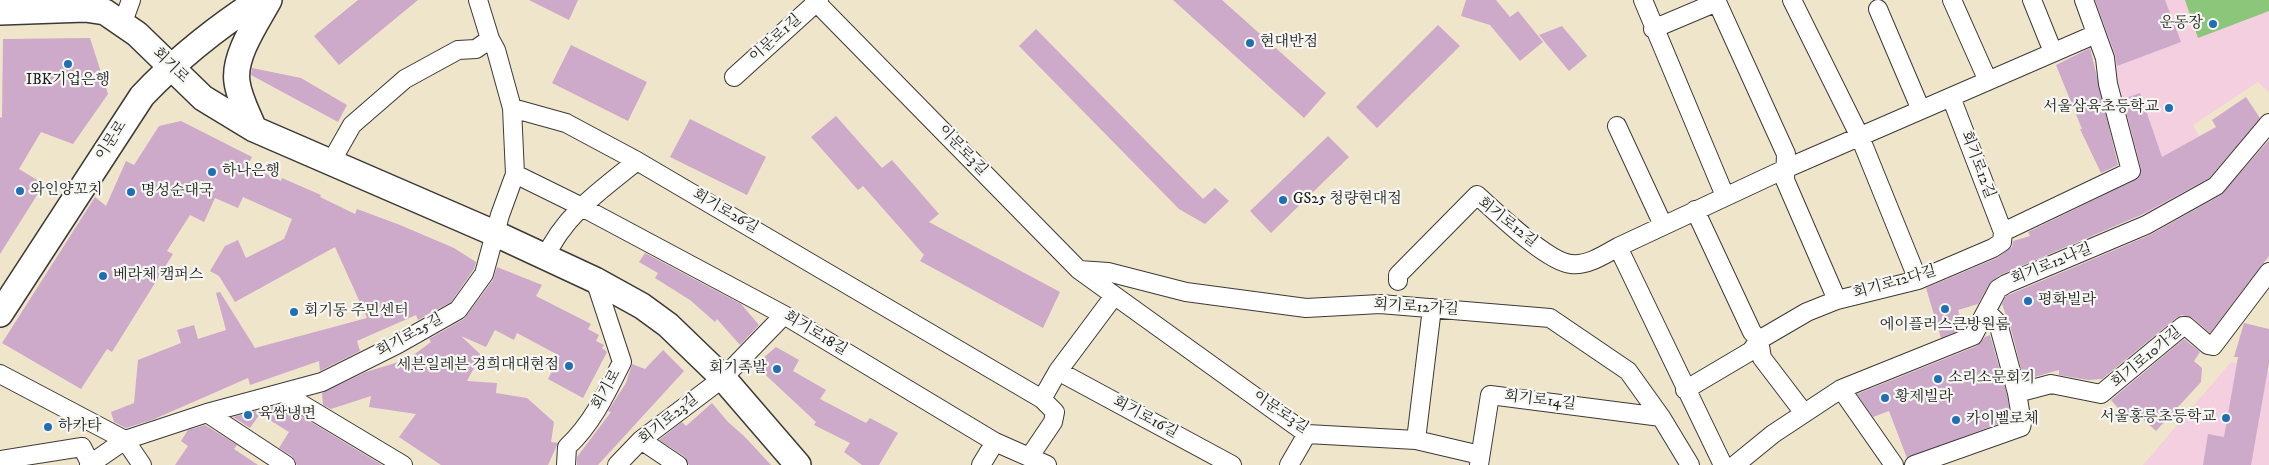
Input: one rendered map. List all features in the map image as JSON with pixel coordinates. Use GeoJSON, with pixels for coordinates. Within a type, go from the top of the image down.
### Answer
{"type":"FeatureCollection","features":[{"type":"Feature","properties":{"kind":"main road","name":"이문로"},"geometry":{"type":"LineString","coordinates":[[0,314],[142,96],[170,66],[227,20],[259,0]]}},
{"type":"Feature","properties":{"kind":"main road"},"geometry":{"type":"LineString","coordinates":[[254,129],[238,88],[236,73],[242,51],[269,0]]}},
{"type":"Feature","properties":{"kind":"main road","name":"회기로"},"geometry":{"type":"LineString","coordinates":[[0,12],[85,9],[105,12],[127,11],[138,34],[203,98],[254,129],[595,280],[642,306],[668,325],[722,378],[798,465]]}},
{"type":"Feature","properties":{"kind":"street"},"geometry":{"type":"LineString","coordinates":[[478,0],[490,39],[496,50],[512,108],[515,174],[494,234]]}},
{"type":"Feature","properties":{"kind":"street"},"geometry":{"type":"LineString","coordinates":[[1643,0],[1653,29],[1726,196]]}},
{"type":"Feature","properties":{"kind":"street"},"geometry":{"type":"LineString","coordinates":[[1792,0],[1860,137],[1918,280]]}},
{"type":"Feature","properties":{"kind":"street"},"geometry":{"type":"LineString","coordinates":[[1952,0],[1988,81]]}},
{"type":"Feature","properties":{"kind":"street"},"geometry":{"type":"LineString","coordinates":[[2032,0],[2053,52]]}},
{"type":"Feature","properties":{"kind":"street"},"geometry":{"type":"LineString","coordinates":[[2084,0],[2096,34]]}},
{"type":"Feature","properties":{"kind":"street","name":"이문로1길"},"geometry":{"type":"LineString","coordinates":[[734,77],[816,1]]}},
{"type":"Feature","properties":{"kind":"street","name":"이문로3길"},"geometry":{"type":"LineString","coordinates":[[816,1],[1079,270],[1307,434],[1416,440],[1479,460]]}},
{"type":"Feature","properties":{"kind":"street"},"geometry":{"type":"LineString","coordinates":[[1653,29],[1717,2],[1786,154],[1785,180],[1837,300]]}},
{"type":"Feature","properties":{"kind":"street"},"geometry":{"type":"LineString","coordinates":[[1878,9],[1921,110]]}},
{"type":"Feature","properties":{"kind":"street","name":"회기로12길"},"geometry":{"type":"LineString","coordinates":[[1398,281],[1398,275],[1477,195],[1542,251],[1570,264],[1596,259],[1695,210],[1785,169],[2096,34]]}},
{"type":"Feature","properties":{"kind":"street","name":"회기로12다길"},"geometry":{"type":"LineString","coordinates":[[1685,390],[1751,351],[1759,340],[1807,312],[1837,300],[1918,280],[1993,248],[2002,242],[2003,232],[2131,171],[2108,84],[2105,58],[2096,34]]}},
{"type":"Feature","properties":{"kind":"street"},"geometry":{"type":"LineString","coordinates":[[331,162],[352,125],[405,79],[458,50],[476,49],[490,39]]}},
{"type":"Feature","properties":{"kind":"street","name":"회기로12길"},"geometry":{"type":"LineString","coordinates":[[1951,97],[2003,232]]}},
{"type":"Feature","properties":{"kind":"street","name":"회기로26길"},"geometry":{"type":"LineString","coordinates":[[512,108],[566,123],[637,161],[1042,399]]}},
{"type":"Feature","properties":{"kind":"street","name":"회기로12나길"},"geometry":{"type":"LineString","coordinates":[[1735,465],[1773,434],[1841,389],[1970,338],[1976,333],[1998,290],[2006,284],[2146,225],[2216,186],[2269,123]]}},
{"type":"Feature","properties":{"kind":"street"},"geometry":{"type":"LineString","coordinates":[[1617,126],[1663,226]]}},
{"type":"Feature","properties":{"kind":"street"},"geometry":{"type":"LineString","coordinates":[[545,258],[554,238],[580,206],[637,161]]}},
{"type":"Feature","properties":{"kind":"street","name":"회기로18길"},"geometry":{"type":"LineString","coordinates":[[515,174],[580,206],[784,315],[995,442],[1047,465]]}},
{"type":"Feature","properties":{"kind":"street"},"geometry":{"type":"LineString","coordinates":[[1695,210],[1752,332],[1759,340],[1762,358],[1804,413]]}},
{"type":"Feature","properties":{"kind":"street","name":"회기로25길"},"geometry":{"type":"LineString","coordinates":[[90,464],[125,440],[207,413],[322,382],[398,344],[458,310],[484,274],[494,234]]}},
{"type":"Feature","properties":{"kind":"street"},"geometry":{"type":"LineString","coordinates":[[1618,248],[1722,465]]}},
{"type":"Feature","properties":{"kind":"street","name":"회기로12가길"},"geometry":{"type":"LineString","coordinates":[[1079,270],[1108,272],[1186,292],[1306,308],[1398,302],[1432,308],[1550,318],[1628,371],[1690,465]]}},
{"type":"Feature","properties":{"kind":"street","name":"회기로"},"geometry":{"type":"LineString","coordinates":[[566,465],[567,447],[579,436],[607,394],[622,362],[595,280]]}},
{"type":"Feature","properties":{"kind":"street","name":"회기로10가길"},"geometry":{"type":"LineString","coordinates":[[2017,393],[2051,384],[2102,394],[2183,326],[2186,326],[2208,345],[2213,346],[2266,280]]}},
{"type":"Feature","properties":{"kind":"street"},"geometry":{"type":"LineString","coordinates":[[1030,456],[1053,422],[1055,412],[1042,399],[1058,371],[1114,296]]}},
{"type":"Feature","properties":{"kind":"street"},"geometry":{"type":"LineString","coordinates":[[1416,440],[1432,308]]}},
{"type":"Feature","properties":{"kind":"street"},"geometry":{"type":"LineString","coordinates":[[1914,465],[2018,429],[2022,423],[2017,393],[1998,323],[1987,312]]}},
{"type":"Feature","properties":{"kind":"street"},"geometry":{"type":"LineString","coordinates":[[722,378],[784,315]]}},
{"type":"Feature","properties":{"kind":"street","name":"회기로16길"},"geometry":{"type":"LineString","coordinates":[[1058,371],[1232,465]]}},
{"type":"Feature","properties":{"kind":"street"},"geometry":{"type":"LineString","coordinates":[[0,374],[125,440],[142,465]]}},
{"type":"Feature","properties":{"kind":"street","name":"회기로23길"},"geometry":{"type":"LineString","coordinates":[[618,465],[642,440],[722,378]]}},
{"type":"Feature","properties":{"kind":"street"},"geometry":{"type":"LineString","coordinates":[[1841,389],[1894,465]]}},
{"type":"Feature","properties":{"kind":"street"},"geometry":{"type":"LineString","coordinates":[[283,393],[403,465]]}},
{"type":"Feature","properties":{"kind":"street","name":"회기로14길"},"geometry":{"type":"LineString","coordinates":[[1479,460],[1490,394],[1660,417]]}},
{"type":"Feature","properties":{"kind":"street"},"geometry":{"type":"LineString","coordinates":[[207,413],[286,465]]}},
{"type":"Feature","properties":{"kind":"street"},"geometry":{"type":"LineString","coordinates":[[1289,465],[1307,434]]}},
{"type":"Feature","properties":{"kind":"street"},"geometry":{"type":"LineString","coordinates":[[642,440],[678,465]]}},
{"type":"Feature","properties":{"kind":"street"},"geometry":{"type":"LineString","coordinates":[[981,465],[995,442]]}},
{"type":"Feature","properties":{"kind":"street"},"geometry":{"type":"LineString","coordinates":[[0,460],[82,447],[90,464]]}},
{"type":"Feature","properties":{"kind":"shaded area","name":"서울삼육초등학교"},"geometry":{"type":"Polygon","coordinates":[[[2087,0],[2269,0],[2269,92],[2258,82],[2193,125],[2219,175],[2148,217],[2134,189],[2116,88],[2116,72],[2087,0]]]}},
{"type":"Feature","properties":{"kind":"shaded area","name":"서울홍릉초등학교"},"geometry":{"type":"Polygon","coordinates":[[[2231,362],[2269,372],[2269,465],[2143,465],[2231,362]]]}},
{"type":"Feature","properties":{"kind":"green space","name":"운동장"},"geometry":{"type":"Polygon","coordinates":[[[2185,0],[2269,0],[2269,11],[2198,38],[2185,0]]]}},
{"type":"Feature","properties":{"kind":"building"},"geometry":{"type":"Polygon","coordinates":[[[358,0],[418,0],[339,65],[314,36],[358,0]]]}},
{"type":"Feature","properties":{"kind":"building"},"geometry":{"type":"Polygon","coordinates":[[[529,0],[578,0],[569,20],[529,0]]]}},
{"type":"Feature","properties":{"kind":"building"},"geometry":{"type":"Polygon","coordinates":[[[1173,0],[1222,0],[1326,93],[1304,118],[1173,0]]]}},
{"type":"Feature","properties":{"kind":"building"},"geometry":{"type":"Polygon","coordinates":[[[1466,0],[1496,0],[1510,17],[1518,11],[1543,42],[1520,61],[1490,25],[1461,16],[1466,0]]]}},
{"type":"Feature","properties":{"kind":"building"},"geometry":{"type":"Polygon","coordinates":[[[2095,0],[2165,0],[2181,42],[2117,66],[2115,54],[2095,0]]]}},
{"type":"Feature","properties":{"kind":"building"},"geometry":{"type":"Polygon","coordinates":[[[1438,25],[1460,46],[1377,128],[1356,107],[1438,25]]]}},
{"type":"Feature","properties":{"kind":"building"},"geometry":{"type":"Polygon","coordinates":[[[1562,26],[1587,56],[1569,71],[1539,35],[1562,26]]]}},
{"type":"Feature","properties":{"kind":"building"},"geometry":{"type":"Polygon","coordinates":[[[1036,29],[1203,199],[1215,188],[1229,201],[1205,224],[1179,209],[1019,46],[1036,29]]]}},
{"type":"Feature","properties":{"kind":"building"},"geometry":{"type":"Polygon","coordinates":[[[90,38],[108,94],[73,144],[41,132],[19,169],[44,184],[0,254],[0,117],[2,118],[3,39],[90,38]]]}},
{"type":"Feature","properties":{"kind":"building"},"geometry":{"type":"Polygon","coordinates":[[[571,45],[647,82],[628,121],[552,83],[571,45]]]}},
{"type":"Feature","properties":{"kind":"building"},"geometry":{"type":"Polygon","coordinates":[[[2090,48],[2118,165],[2101,173],[2080,129],[2082,129],[2056,65],[2090,48]]]}},
{"type":"Feature","properties":{"kind":"building"},"geometry":{"type":"Polygon","coordinates":[[[252,68],[301,78],[347,105],[338,122],[251,75],[252,68]]]}},
{"type":"Feature","properties":{"kind":"building"},"geometry":{"type":"Polygon","coordinates":[[[2140,93],[2162,157],[2216,127],[2212,120],[2246,97],[2260,118],[2209,178],[2141,215],[2000,275],[1989,284],[1978,304],[1958,310],[1963,329],[1941,338],[1926,288],[1997,258],[2012,247],[2013,241],[2030,236],[2028,232],[2139,178],[2141,168],[2123,99],[2140,93]]]}},
{"type":"Feature","properties":{"kind":"building"},"geometry":{"type":"Polygon","coordinates":[[[836,116],[882,168],[892,160],[939,214],[929,222],[1060,292],[1043,328],[920,261],[924,255],[863,186],[858,190],[811,137],[836,116]]]}},
{"type":"Feature","properties":{"kind":"building"},"geometry":{"type":"Polygon","coordinates":[[[690,119],[766,157],[747,195],[670,157],[690,119]]]}},
{"type":"Feature","properties":{"kind":"building"},"geometry":{"type":"Polygon","coordinates":[[[181,121],[252,157],[248,165],[281,181],[282,178],[321,195],[320,197],[355,214],[357,209],[454,248],[476,262],[474,269],[451,302],[418,320],[416,315],[357,341],[360,351],[320,371],[319,361],[250,385],[248,378],[152,420],[126,428],[114,422],[111,412],[134,403],[138,360],[181,343],[177,330],[194,325],[198,339],[226,330],[216,293],[220,292],[255,348],[367,318],[335,247],[235,302],[219,276],[210,271],[225,246],[238,240],[246,258],[284,239],[292,219],[243,197],[238,208],[215,198],[204,222],[190,215],[167,251],[173,254],[112,352],[107,349],[81,389],[2,343],[95,197],[106,206],[126,161],[134,165],[159,126],[181,121]]]}},
{"type":"Feature","properties":{"kind":"building"},"geometry":{"type":"Polygon","coordinates":[[[1328,136],[1349,157],[1271,233],[1250,211],[1328,136]]]}},
{"type":"Feature","properties":{"kind":"building"},"geometry":{"type":"Polygon","coordinates":[[[2269,140],[2269,256],[2210,333],[2193,318],[2182,315],[2102,379],[2088,380],[2059,375],[2059,370],[2024,380],[2011,329],[2002,304],[2006,296],[2150,235],[2221,195],[2269,140]]]}},
{"type":"Feature","properties":{"kind":"building"},"geometry":{"type":"Polygon","coordinates":[[[645,253],[741,304],[759,325],[740,345],[717,319],[715,322],[690,300],[655,278],[658,273],[639,262],[645,253]]]}},
{"type":"Feature","properties":{"kind":"building"},"geometry":{"type":"Polygon","coordinates":[[[497,267],[542,285],[536,296],[591,324],[588,329],[599,335],[596,341],[604,345],[602,348],[607,352],[583,398],[548,379],[560,356],[517,333],[514,340],[495,330],[486,347],[461,336],[481,355],[467,381],[497,383],[496,393],[527,398],[554,422],[551,442],[558,443],[548,465],[441,465],[399,437],[416,414],[369,407],[371,396],[331,409],[323,405],[322,393],[366,372],[408,359],[431,342],[429,339],[464,319],[493,280],[497,267]]]}},
{"type":"Feature","properties":{"kind":"building"},"geometry":{"type":"Polygon","coordinates":[[[2244,323],[2269,329],[2269,363],[2251,465],[2203,465],[2208,434],[2224,437],[2238,357],[2234,357],[2244,323]]]}},
{"type":"Feature","properties":{"kind":"building"},"geometry":{"type":"Polygon","coordinates":[[[1990,335],[2007,395],[2011,419],[1907,458],[1889,411],[1873,417],[1857,394],[1977,346],[1985,337],[1990,335]]]}},
{"type":"Feature","properties":{"kind":"building"},"geometry":{"type":"Polygon","coordinates":[[[2184,339],[2200,352],[2194,361],[2202,368],[2201,382],[2156,431],[2133,410],[2125,416],[2111,400],[2184,339]]]}},
{"type":"Feature","properties":{"kind":"building"},"geometry":{"type":"Polygon","coordinates":[[[776,347],[799,360],[793,371],[826,390],[820,399],[866,423],[870,418],[898,433],[879,465],[862,465],[844,452],[850,443],[814,425],[816,422],[755,365],[776,347]]]}},
{"type":"Feature","properties":{"kind":"building"},"geometry":{"type":"Polygon","coordinates":[[[663,350],[684,371],[598,465],[577,465],[577,457],[611,412],[608,411],[626,383],[632,364],[645,369],[663,350]]]}},
{"type":"Feature","properties":{"kind":"building"},"geometry":{"type":"Polygon","coordinates":[[[712,403],[728,422],[771,465],[689,465],[684,456],[659,440],[682,422],[686,426],[712,403]]]}},
{"type":"Feature","properties":{"kind":"building"},"geometry":{"type":"Polygon","coordinates":[[[281,404],[382,465],[297,465],[292,456],[279,448],[289,432],[260,414],[250,428],[233,417],[281,404]]]}},
{"type":"Feature","properties":{"kind":"building"},"geometry":{"type":"Polygon","coordinates":[[[205,425],[237,445],[234,449],[258,465],[175,465],[188,446],[181,441],[188,430],[205,425]]]}},
{"type":"Feature","properties":{"kind":"place","name":"운동장"},"geometry":{"type":"Point","coordinates":[2213,24]}},
{"type":"Feature","properties":{"kind":"place","name":"현대반점"},"geometry":{"type":"Point","coordinates":[1250,43]}},
{"type":"Feature","properties":{"kind":"place","name":"IBK기업은행"},"geometry":{"type":"Point","coordinates":[68,64]}},
{"type":"Feature","properties":{"kind":"place","name":"서울삼육초등학교"},"geometry":{"type":"Point","coordinates":[2169,108]}},
{"type":"Feature","properties":{"kind":"place","name":"하나은행"},"geometry":{"type":"Point","coordinates":[212,172]}},
{"type":"Feature","properties":{"kind":"place","name":"와인양꼬치"},"geometry":{"type":"Point","coordinates":[20,191]}},
{"type":"Feature","properties":{"kind":"place","name":"명성순대국"},"geometry":{"type":"Point","coordinates":[131,192]}},
{"type":"Feature","properties":{"kind":"place","name":"GS25 청량현대점"},"geometry":{"type":"Point","coordinates":[1283,200]}},
{"type":"Feature","properties":{"kind":"place","name":"베라체 캠퍼스"},"geometry":{"type":"Point","coordinates":[103,276]}},
{"type":"Feature","properties":{"kind":"place","name":"평화빌라"},"geometry":{"type":"Point","coordinates":[2028,301]}},
{"type":"Feature","properties":{"kind":"place","name":"에이플러스큰방원룸"},"geometry":{"type":"Point","coordinates":[1945,309]}},
{"type":"Feature","properties":{"kind":"place","name":"회기동 주민센터"},"geometry":{"type":"Point","coordinates":[294,312]}},
{"type":"Feature","properties":{"kind":"place","name":"세븐일레븐 경희대대현점"},"geometry":{"type":"Point","coordinates":[569,366]}},
{"type":"Feature","properties":{"kind":"place","name":"회기족발"},"geometry":{"type":"Point","coordinates":[777,369]}},
{"type":"Feature","properties":{"kind":"place","name":"소리소문회기"},"geometry":{"type":"Point","coordinates":[1938,379]}},
{"type":"Feature","properties":{"kind":"place","name":"황제빌라"},"geometry":{"type":"Point","coordinates":[1885,398]}},
{"type":"Feature","properties":{"kind":"place","name":"육쌈냉면"},"geometry":{"type":"Point","coordinates":[248,415]}},
{"type":"Feature","properties":{"kind":"place","name":"서울홍릉초등학교"},"geometry":{"type":"Point","coordinates":[2226,418]}},
{"type":"Feature","properties":{"kind":"place","name":"카이벨로체"},"geometry":{"type":"Point","coordinates":[1956,420]}},
{"type":"Feature","properties":{"kind":"place","name":"하카타"},"geometry":{"type":"Point","coordinates":[48,427]}}]}
